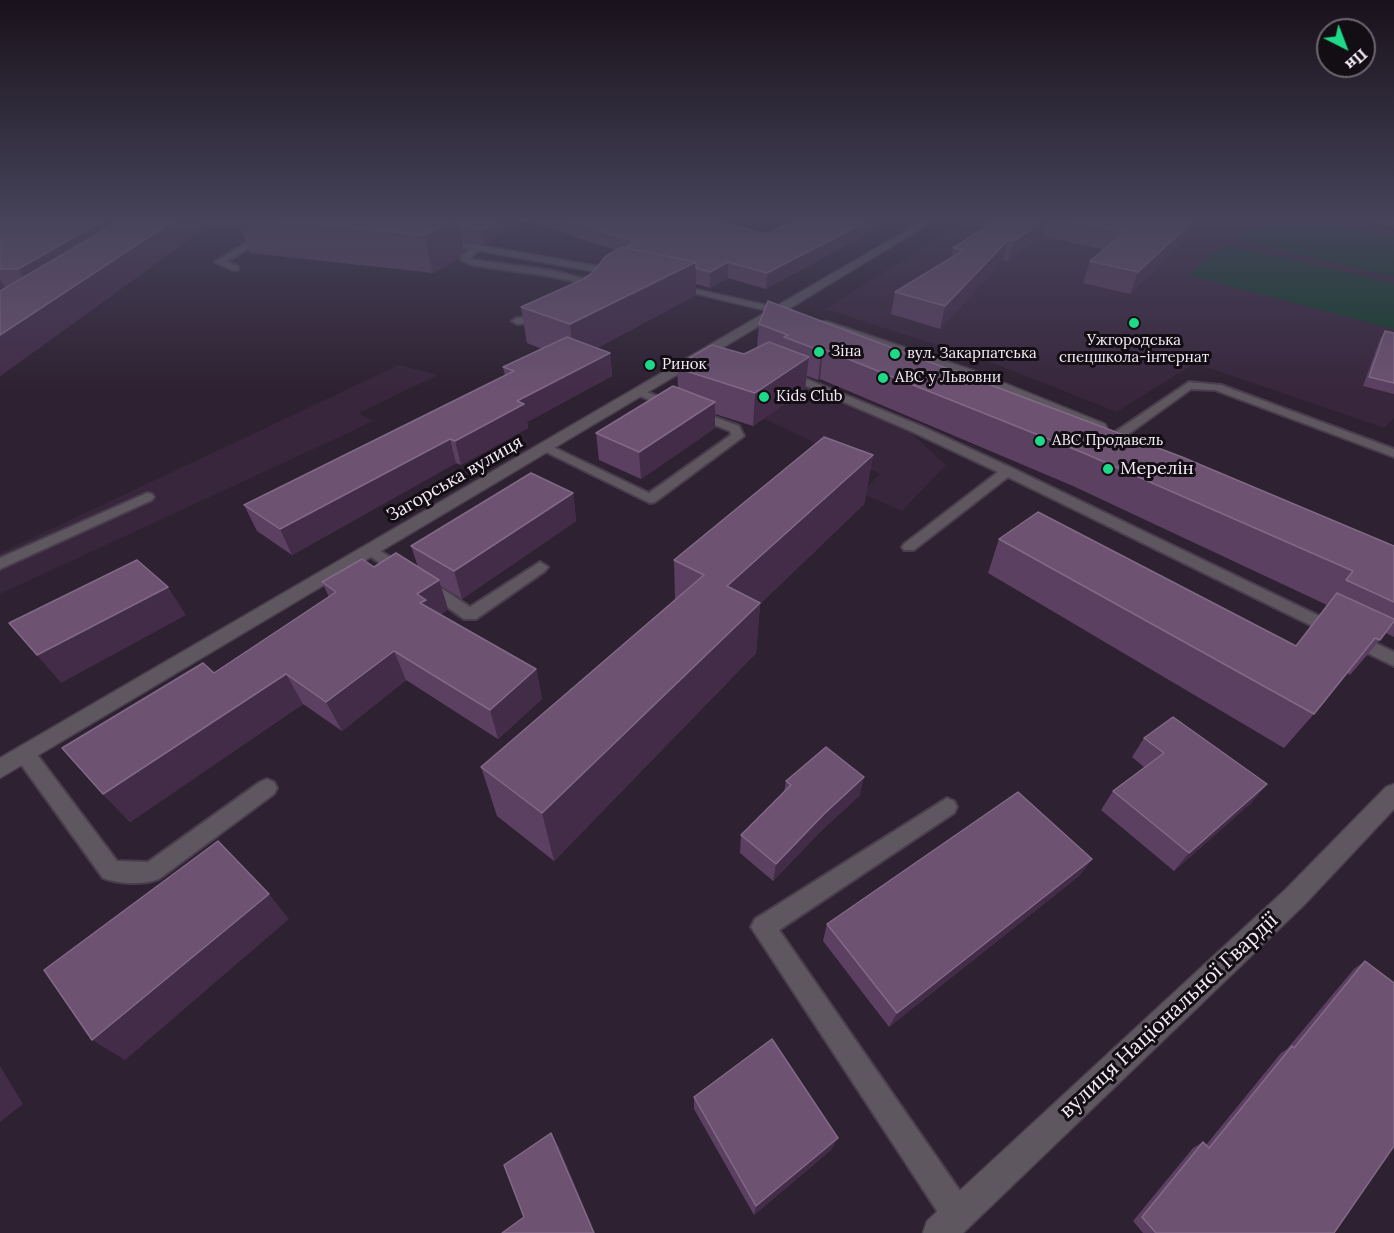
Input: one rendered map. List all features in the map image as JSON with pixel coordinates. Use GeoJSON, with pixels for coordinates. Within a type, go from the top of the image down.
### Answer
{"type":"FeatureCollection","features":[{"type":"Feature","properties":{"kind":"street","name":"Загорська вулиця"},"geometry":{"type":"LineString","coordinates":[[0,769],[832,279]]}},
{"type":"Feature","properties":{"kind":"street"},"geometry":{"type":"LineString","coordinates":[[664,283],[797,315]]}},
{"type":"Feature","properties":{"kind":"street"},"geometry":{"type":"LineString","coordinates":[[815,321],[959,369],[1125,438]]}},
{"type":"Feature","properties":{"kind":"street","name":"вулиця Національної Гвардії"},"geometry":{"type":"LineString","coordinates":[[948,1224],[1295,897],[1394,794]]}},
{"type":"Feature","properties":{"kind":"lane"},"geometry":{"type":"LineString","coordinates":[[567,279],[602,289],[618,279]]}},
{"type":"Feature","properties":{"kind":"lane"},"geometry":{"type":"LineString","coordinates":[[517,321],[557,318]]}},
{"type":"Feature","properties":{"kind":"lane"},"geometry":{"type":"LineString","coordinates":[[718,346],[736,353]]}},
{"type":"Feature","properties":{"kind":"lane"},"geometry":{"type":"LineString","coordinates":[[777,370],[918,429],[1394,660]]}},
{"type":"Feature","properties":{"kind":"lane"},"geometry":{"type":"LineString","coordinates":[[1125,438],[1189,385],[1217,387],[1394,453]]}},
{"type":"Feature","properties":{"kind":"lane"},"geometry":{"type":"LineString","coordinates":[[546,449],[650,499],[738,436],[735,429],[641,393]]}},
{"type":"Feature","properties":{"kind":"lane"},"geometry":{"type":"LineString","coordinates":[[909,547],[1007,471]]}},
{"type":"Feature","properties":{"kind":"lane"},"geometry":{"type":"LineString","coordinates":[[0,564],[147,497]]}},
{"type":"Feature","properties":{"kind":"lane"},"geometry":{"type":"LineString","coordinates":[[372,551],[470,615],[540,567]]}},
{"type":"Feature","properties":{"kind":"lane"},"geometry":{"type":"LineString","coordinates":[[25,754],[111,870],[151,872],[267,788]]}},
{"type":"Feature","properties":{"kind":"lane"},"geometry":{"type":"LineString","coordinates":[[947,807],[763,927],[948,1224]]}},
{"type":"Feature","properties":{"kind":"shaded area","name":"Ужгородська спецшкола-інтернат"},"geometry":{"type":"Polygon","coordinates":[[[874,279],[1394,279],[1394,418],[1384,428],[1195,363],[1117,412],[998,365],[826,309],[874,279]]]}},
{"type":"Feature","properties":{"kind":"shaded area"},"geometry":{"type":"Polygon","coordinates":[[[747,362],[912,434],[946,465],[902,511],[861,493],[880,474],[702,389],[747,362]]]}},
{"type":"Feature","properties":{"kind":"shaded area"},"geometry":{"type":"Polygon","coordinates":[[[399,365],[438,375],[359,413],[374,421],[0,594],[0,553],[399,365]]]}},
{"type":"Feature","properties":{"kind":"green space"},"geometry":{"type":"Polygon","coordinates":[[[1202,279],[1375,279],[1394,283],[1394,329],[1202,279]]]}},
{"type":"Feature","properties":{"kind":"building"},"geometry":{"type":"Polygon","coordinates":[[[21,279],[86,279],[0,335],[0,291],[21,279]]]}},
{"type":"Feature","properties":{"kind":"building"},"geometry":{"type":"Polygon","coordinates":[[[585,279],[662,279],[570,324],[521,307],[585,279]]]}},
{"type":"Feature","properties":{"kind":"building"},"geometry":{"type":"Polygon","coordinates":[[[917,279],[971,279],[945,306],[895,292],[917,279]]]}},
{"type":"Feature","properties":{"kind":"building"},"geometry":{"type":"Polygon","coordinates":[[[768,301],[1182,457],[1394,546],[1394,602],[1346,580],[1353,571],[1086,454],[823,349],[821,351],[784,337],[788,335],[759,324],[768,301]]]}},
{"type":"Feature","properties":{"kind":"building"},"geometry":{"type":"Polygon","coordinates":[[[1385,331],[1394,333],[1394,383],[1369,377],[1385,331]]]}},
{"type":"Feature","properties":{"kind":"building"},"geometry":{"type":"Polygon","coordinates":[[[567,337],[610,353],[517,401],[524,404],[455,441],[450,439],[280,529],[244,505],[514,371],[503,367],[567,337]]]}},
{"type":"Feature","properties":{"kind":"building"},"geometry":{"type":"Polygon","coordinates":[[[769,342],[809,357],[755,393],[686,371],[689,369],[677,365],[712,345],[744,354],[769,342]]]}},
{"type":"Feature","properties":{"kind":"building"},"geometry":{"type":"Polygon","coordinates":[[[673,386],[715,402],[639,452],[596,433],[673,386]]]}},
{"type":"Feature","properties":{"kind":"building"},"geometry":{"type":"Polygon","coordinates":[[[824,437],[873,455],[727,586],[760,603],[542,813],[481,767],[704,575],[674,560],[824,437]]]}},
{"type":"Feature","properties":{"kind":"building"},"geometry":{"type":"Polygon","coordinates":[[[531,473],[573,493],[454,571],[411,546],[531,473]]]}},
{"type":"Feature","properties":{"kind":"building"},"geometry":{"type":"Polygon","coordinates":[[[1038,512],[1296,646],[1337,593],[1394,621],[1380,640],[1375,638],[1314,714],[999,539],[1038,512]]]}},
{"type":"Feature","properties":{"kind":"building"},"geometry":{"type":"Polygon","coordinates":[[[396,553],[439,580],[417,594],[426,600],[420,603],[536,669],[490,710],[394,651],[326,702],[286,674],[103,794],[62,748],[203,663],[214,673],[336,592],[322,582],[362,559],[374,567],[396,553]]]}},
{"type":"Feature","properties":{"kind":"building"},"geometry":{"type":"Polygon","coordinates":[[[137,560],[168,587],[37,655],[9,623],[137,560]]]}},
{"type":"Feature","properties":{"kind":"building"},"geometry":{"type":"Polygon","coordinates":[[[1173,717],[1267,784],[1189,853],[1113,791],[1164,753],[1144,738],[1173,717]]]}},
{"type":"Feature","properties":{"kind":"building"},"geometry":{"type":"Polygon","coordinates":[[[826,747],[864,777],[824,814],[776,864],[741,835],[791,785],[786,781],[826,747]]]}},
{"type":"Feature","properties":{"kind":"building"},"geometry":{"type":"Polygon","coordinates":[[[1018,792],[1092,859],[897,1013],[827,924],[1018,792]]]}},
{"type":"Feature","properties":{"kind":"building"},"geometry":{"type":"Polygon","coordinates":[[[218,841],[269,894],[92,1040],[44,970],[218,841]]]}},
{"type":"Feature","properties":{"kind":"building"},"geometry":{"type":"Polygon","coordinates":[[[1365,961],[1394,983],[1394,1146],[1334,1233],[1156,1233],[1142,1217],[1203,1142],[1209,1148],[1365,961]]]}},
{"type":"Feature","properties":{"kind":"building"},"geometry":{"type":"Polygon","coordinates":[[[772,1039],[838,1138],[756,1206],[694,1097],[772,1039]]]}},
{"type":"Feature","properties":{"kind":"building"},"geometry":{"type":"Polygon","coordinates":[[[551,1133],[594,1233],[502,1233],[524,1217],[504,1165],[551,1133]]]}},
{"type":"Feature","properties":{"kind":"place","name":"Ужгородська спецшкола-інтернат"},"geometry":{"type":"Point","coordinates":[1134,323]}},
{"type":"Feature","properties":{"kind":"place","name":"Зіна"},"geometry":{"type":"Point","coordinates":[819,352]}},
{"type":"Feature","properties":{"kind":"place","name":"вул. Закарпатська"},"geometry":{"type":"Point","coordinates":[895,354]}},
{"type":"Feature","properties":{"kind":"place","name":"Ринок"},"geometry":{"type":"Point","coordinates":[650,365]}},
{"type":"Feature","properties":{"kind":"place","name":"ABC у Львовни"},"geometry":{"type":"Point","coordinates":[883,378]}},
{"type":"Feature","properties":{"kind":"place","name":"Kids Club"},"geometry":{"type":"Point","coordinates":[764,397]}},
{"type":"Feature","properties":{"kind":"place","name":"ABC Продавель"},"geometry":{"type":"Point","coordinates":[1040,441]}},
{"type":"Feature","properties":{"kind":"place","name":"Мерелін"},"geometry":{"type":"Point","coordinates":[1108,469]}}]}
